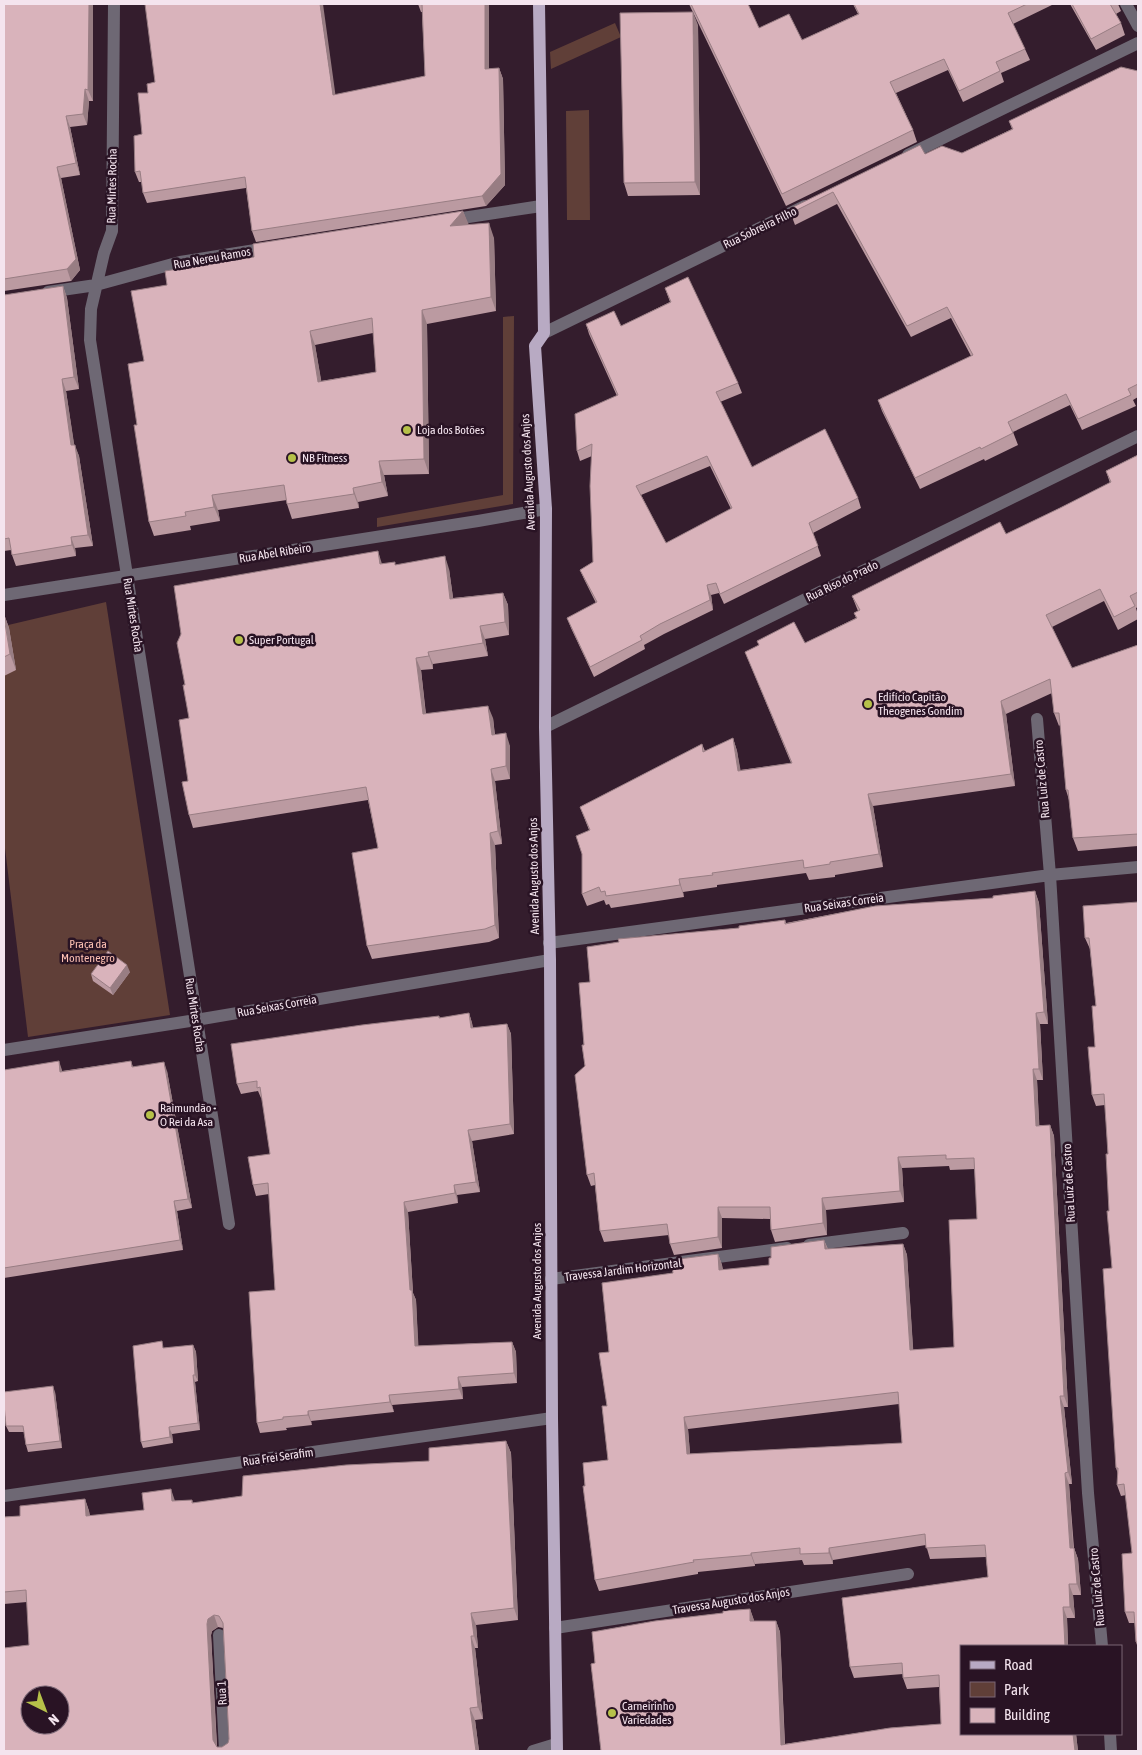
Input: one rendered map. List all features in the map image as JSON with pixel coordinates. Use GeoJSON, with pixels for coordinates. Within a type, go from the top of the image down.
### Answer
{"type":"FeatureCollection","features":[{"type":"Feature","properties":{"kind":"main road","name":"Avenida Augusto dos Anjos"},"geometry":{"type":"LineString","coordinates":[[539,4],[544,333],[535,346],[546,509],[545,727],[550,960],[556,1747]]}},
{"type":"Feature","properties":{"kind":"street","name":"Rua Mirtes Rocha"},"geometry":{"type":"LineString","coordinates":[[114,4],[112,231],[91,309],[90,340],[228,1224]]}},
{"type":"Feature","properties":{"kind":"street"},"geometry":{"type":"LineString","coordinates":[[1126,4],[1138,26]]}},
{"type":"Feature","properties":{"kind":"street"},"geometry":{"type":"LineString","coordinates":[[899,160],[1138,43]]}},
{"type":"Feature","properties":{"kind":"street","name":"Rua Sobreira Filho"},"geometry":{"type":"LineString","coordinates":[[544,333],[819,199]]}},
{"type":"Feature","properties":{"kind":"street"},"geometry":{"type":"LineString","coordinates":[[434,223],[542,206]]}},
{"type":"Feature","properties":{"kind":"street","name":"Rua Nereu Ramos"},"geometry":{"type":"LineString","coordinates":[[32,295],[96,285],[180,262],[277,246]]}},
{"type":"Feature","properties":{"kind":"street","name":"Rua Riso do Prado"},"geometry":{"type":"LineString","coordinates":[[545,727],[1138,436]]}},
{"type":"Feature","properties":{"kind":"street","name":"Rua Abel Ribeiro"},"geometry":{"type":"LineString","coordinates":[[4,595],[546,509]]}},
{"type":"Feature","properties":{"kind":"street","name":"Rua Luiz de Castro"},"geometry":{"type":"LineString","coordinates":[[1037,719],[1050,875],[1088,1493],[1102,1645]]}},
{"type":"Feature","properties":{"kind":"street","name":"Rua Seixas Correia"},"geometry":{"type":"LineString","coordinates":[[549,943],[1050,875],[1138,867]]}},
{"type":"Feature","properties":{"kind":"street","name":"Rua Seixas Correia"},"geometry":{"type":"LineString","coordinates":[[4,1050],[196,1020],[550,960]]}},
{"type":"Feature","properties":{"kind":"street","name":"Travessa Jardim Horizontal"},"geometry":{"type":"LineString","coordinates":[[551,1279],[903,1233]]}},
{"type":"Feature","properties":{"kind":"street","name":"Rua Frei Serafim"},"geometry":{"type":"LineString","coordinates":[[4,1496],[552,1418]]}},
{"type":"Feature","properties":{"kind":"street","name":"Travessa Augusto dos Anjos"},"geometry":{"type":"LineString","coordinates":[[555,1628],[908,1574]]}},
{"type":"Feature","properties":{"kind":"street","name":"Rua 1"},"geometry":{"type":"LineString","coordinates":[[219,1635],[225,1751]]}},
{"type":"Feature","properties":{"kind":"street"},"geometry":{"type":"LineString","coordinates":[[1110,1735],[1112,1751]]}},
{"type":"Feature","properties":{"kind":"street"},"geometry":{"type":"LineString","coordinates":[[533,1751],[556,1747]]}},
{"type":"Feature","properties":{"kind":"green space"},"geometry":{"type":"Polygon","coordinates":[[[615,23],[621,37],[551,69],[550,52],[615,23]]]}},
{"type":"Feature","properties":{"kind":"green space"},"geometry":{"type":"Polygon","coordinates":[[[589,110],[590,220],[567,220],[566,111],[589,110]]]}},
{"type":"Feature","properties":{"kind":"green space"},"geometry":{"type":"Polygon","coordinates":[[[514,316],[513,504],[377,527],[377,518],[503,495],[503,317],[514,316]]]}},
{"type":"Feature","properties":{"kind":"green space","name":"Praça da Montenegro"},"geometry":{"type":"Polygon","coordinates":[[[106,602],[170,1015],[28,1037],[4,840],[4,626],[106,602]]]}},
{"type":"Feature","properties":{"kind":"building"},"geometry":{"type":"Polygon","coordinates":[[[4,4],[89,4],[88,90],[85,89],[83,114],[66,116],[76,163],[57,167],[76,259],[67,269],[4,279],[4,4]]]}},
{"type":"Feature","properties":{"kind":"building"},"geometry":{"type":"Polygon","coordinates":[[[145,4],[320,4],[333,95],[425,76],[422,4],[485,4],[485,69],[499,68],[501,174],[482,196],[252,231],[245,177],[143,193],[140,171],[135,172],[134,136],[142,134],[138,93],[148,93],[147,84],[155,82],[145,4]]]}},
{"type":"Feature","properties":{"kind":"building"},"geometry":{"type":"Polygon","coordinates":[[[691,4],[748,4],[759,28],[789,14],[802,40],[859,14],[854,4],[1027,4],[1008,13],[1025,49],[996,62],[1000,71],[959,91],[944,59],[890,82],[913,130],[782,194],[691,4]]]}},
{"type":"Feature","properties":{"kind":"building"},"geometry":{"type":"Polygon","coordinates":[[[1072,4],[1110,4],[1121,23],[1091,39],[1072,4]]]}},
{"type":"Feature","properties":{"kind":"building"},"geometry":{"type":"Polygon","coordinates":[[[693,12],[695,182],[624,183],[620,13],[693,12]]]}},
{"type":"Feature","properties":{"kind":"building"},"geometry":{"type":"Polygon","coordinates":[[[1121,67],[1138,71],[1138,384],[1128,389],[1131,395],[1078,419],[1066,394],[1008,422],[1013,433],[915,478],[878,400],[973,355],[947,307],[907,326],[833,192],[791,213],[789,209],[920,145],[925,154],[942,146],[962,153],[1013,129],[1009,121],[1121,67]]]}},
{"type":"Feature","properties":{"kind":"building"},"geometry":{"type":"Polygon","coordinates":[[[463,211],[450,226],[489,223],[491,297],[422,310],[424,459],[379,461],[382,482],[353,488],[354,494],[287,504],[284,485],[212,495],[214,507],[185,512],[186,516],[149,522],[134,425],[137,425],[128,364],[144,361],[131,291],[167,285],[165,271],[254,257],[253,244],[463,211]],[[372,318],[310,331],[318,382],[376,372],[372,318]]]}},
{"type":"Feature","properties":{"kind":"building"},"geometry":{"type":"Polygon","coordinates":[[[688,277],[738,383],[716,392],[752,467],[825,429],[858,498],[809,523],[818,546],[720,594],[716,583],[707,585],[710,600],[660,624],[640,636],[642,640],[590,667],[567,618],[597,602],[580,570],[593,562],[590,486],[592,444],[577,451],[575,414],[618,395],[586,324],[614,311],[621,326],[671,302],[665,288],[688,277]],[[707,456],[636,486],[666,543],[732,508],[707,456]]]}},
{"type":"Feature","properties":{"kind":"building"},"geometry":{"type":"Polygon","coordinates":[[[63,286],[74,377],[62,379],[71,445],[75,445],[88,535],[71,537],[72,545],[12,555],[9,538],[4,539],[4,295],[63,286]]]}},
{"type":"Feature","properties":{"kind":"building"},"geometry":{"type":"Polygon","coordinates":[[[1138,455],[1138,592],[1130,596],[1135,606],[1114,617],[1100,589],[1046,615],[1072,668],[1138,645],[1138,834],[1073,838],[1068,790],[1066,790],[1059,713],[1054,713],[1050,679],[1001,701],[1011,774],[868,794],[879,854],[804,868],[803,860],[712,873],[713,875],[679,879],[680,885],[606,896],[605,891],[601,892],[599,887],[582,894],[582,854],[576,836],[590,830],[580,807],[702,744],[703,752],[733,738],[738,771],[792,763],[745,652],[759,645],[757,641],[794,622],[805,643],[857,618],[854,613],[860,610],[852,596],[1000,522],[1006,534],[1060,508],[1111,482],[1106,471],[1138,455]]]}},
{"type":"Feature","properties":{"kind":"building"},"geometry":{"type":"Polygon","coordinates":[[[378,551],[380,564],[395,562],[395,565],[445,556],[450,599],[503,593],[505,622],[480,626],[483,643],[428,652],[429,656],[416,658],[423,714],[488,706],[492,735],[506,733],[506,766],[491,769],[498,831],[490,833],[495,925],[485,929],[367,946],[352,853],[378,848],[366,787],[189,815],[182,782],[188,781],[179,720],[189,718],[177,643],[181,634],[174,586],[378,551]]]}},
{"type":"Feature","properties":{"kind":"building"},"geometry":{"type":"Polygon","coordinates":[[[4,617],[10,654],[4,657],[4,617]]]}},
{"type":"Feature","properties":{"kind":"building"},"geometry":{"type":"Polygon","coordinates":[[[1035,891],[1044,1012],[1036,1013],[1039,1069],[1033,1069],[1036,1126],[1050,1125],[1064,1396],[1060,1396],[1068,1472],[1065,1473],[1070,1548],[1074,1548],[1077,1584],[1069,1584],[1070,1607],[1063,1607],[1065,1645],[960,1645],[960,1735],[1073,1735],[1075,1751],[601,1751],[591,1664],[595,1663],[592,1632],[655,1621],[723,1613],[723,1611],[750,1609],[750,1621],[776,1621],[781,1745],[890,1728],[941,1724],[939,1675],[903,1678],[902,1663],[850,1667],[842,1598],[988,1577],[985,1545],[926,1548],[925,1534],[829,1548],[829,1553],[800,1554],[800,1548],[693,1560],[694,1562],[595,1580],[583,1486],[585,1486],[583,1463],[608,1460],[602,1406],[607,1406],[599,1353],[609,1352],[602,1283],[673,1273],[671,1260],[718,1254],[719,1270],[769,1265],[771,1247],[824,1240],[825,1249],[903,1244],[910,1350],[954,1347],[949,1220],[977,1219],[974,1158],[946,1159],[946,1155],[898,1157],[900,1191],[822,1198],[823,1223],[771,1230],[770,1207],[718,1207],[718,1237],[670,1244],[667,1224],[600,1231],[594,1173],[587,1175],[575,1075],[585,1066],[579,983],[590,982],[587,947],[619,942],[618,939],[739,928],[739,926],[785,920],[785,924],[875,906],[993,898],[993,896],[1035,891]],[[898,1392],[684,1417],[687,1454],[902,1443],[898,1392]]]}},
{"type":"Feature","properties":{"kind":"building"},"geometry":{"type":"Polygon","coordinates":[[[1138,902],[1138,1642],[1136,1642],[1134,1612],[1125,1612],[1122,1554],[1132,1553],[1124,1484],[1117,1485],[1118,1468],[1116,1468],[1103,1269],[1112,1268],[1107,1211],[1109,1211],[1106,1154],[1108,1154],[1104,1094],[1092,1095],[1088,1047],[1095,1047],[1092,1006],[1096,1006],[1089,938],[1085,938],[1083,906],[1138,902]]]}},
{"type":"Feature","properties":{"kind":"building"},"geometry":{"type":"Polygon","coordinates":[[[108,951],[127,965],[110,988],[91,974],[108,951]]]}},
{"type":"Feature","properties":{"kind":"building"},"geometry":{"type":"Polygon","coordinates":[[[469,1013],[471,1028],[507,1024],[510,1124],[468,1130],[476,1182],[454,1185],[455,1193],[404,1202],[415,1346],[512,1342],[514,1373],[458,1377],[459,1389],[389,1395],[390,1402],[308,1411],[308,1415],[283,1417],[283,1419],[257,1423],[249,1292],[275,1290],[268,1183],[253,1185],[248,1157],[270,1154],[260,1087],[257,1088],[257,1081],[237,1084],[231,1044],[362,1025],[439,1016],[439,1018],[469,1013]]]}},
{"type":"Feature","properties":{"kind":"building"},"geometry":{"type":"Polygon","coordinates":[[[59,1061],[60,1072],[131,1061],[132,1067],[164,1062],[188,1199],[174,1201],[180,1240],[4,1268],[4,1070],[59,1061]]]}},
{"type":"Feature","properties":{"kind":"building"},"geometry":{"type":"Polygon","coordinates":[[[162,1341],[163,1348],[193,1345],[195,1375],[193,1375],[198,1423],[169,1427],[170,1437],[141,1442],[133,1346],[162,1341]]]}},
{"type":"Feature","properties":{"kind":"building"},"geometry":{"type":"Polygon","coordinates":[[[53,1386],[60,1441],[26,1445],[23,1426],[6,1426],[4,1392],[53,1386]]]}},
{"type":"Feature","properties":{"kind":"building"},"geometry":{"type":"Polygon","coordinates":[[[506,1441],[514,1608],[471,1613],[474,1636],[471,1636],[478,1707],[470,1708],[476,1751],[4,1751],[4,1648],[29,1645],[26,1590],[4,1592],[4,1517],[20,1516],[20,1506],[85,1499],[86,1516],[144,1510],[142,1493],[171,1489],[172,1501],[192,1500],[192,1503],[242,1496],[243,1476],[346,1465],[429,1461],[429,1448],[506,1441]],[[214,1615],[208,1619],[207,1624],[213,1740],[217,1747],[222,1747],[228,1743],[229,1739],[223,1623],[219,1616],[214,1615]]]}},
{"type":"Feature","properties":{"kind":"place","name":"Loja dos Botões"},"geometry":{"type":"Point","coordinates":[407,430]}},
{"type":"Feature","properties":{"kind":"place","name":"NB Fitness"},"geometry":{"type":"Point","coordinates":[292,458]}},
{"type":"Feature","properties":{"kind":"place","name":"Super Portugal"},"geometry":{"type":"Point","coordinates":[239,640]}},
{"type":"Feature","properties":{"kind":"place","name":"Edifício Capitão Theogenes Gondim"},"geometry":{"type":"Point","coordinates":[868,704]}},
{"type":"Feature","properties":{"kind":"place","name":"Raimundão - O Rei da Asa"},"geometry":{"type":"Point","coordinates":[150,1115]}},
{"type":"Feature","properties":{"kind":"place","name":"Carneirinho Variedades"},"geometry":{"type":"Point","coordinates":[612,1713]}}]}
